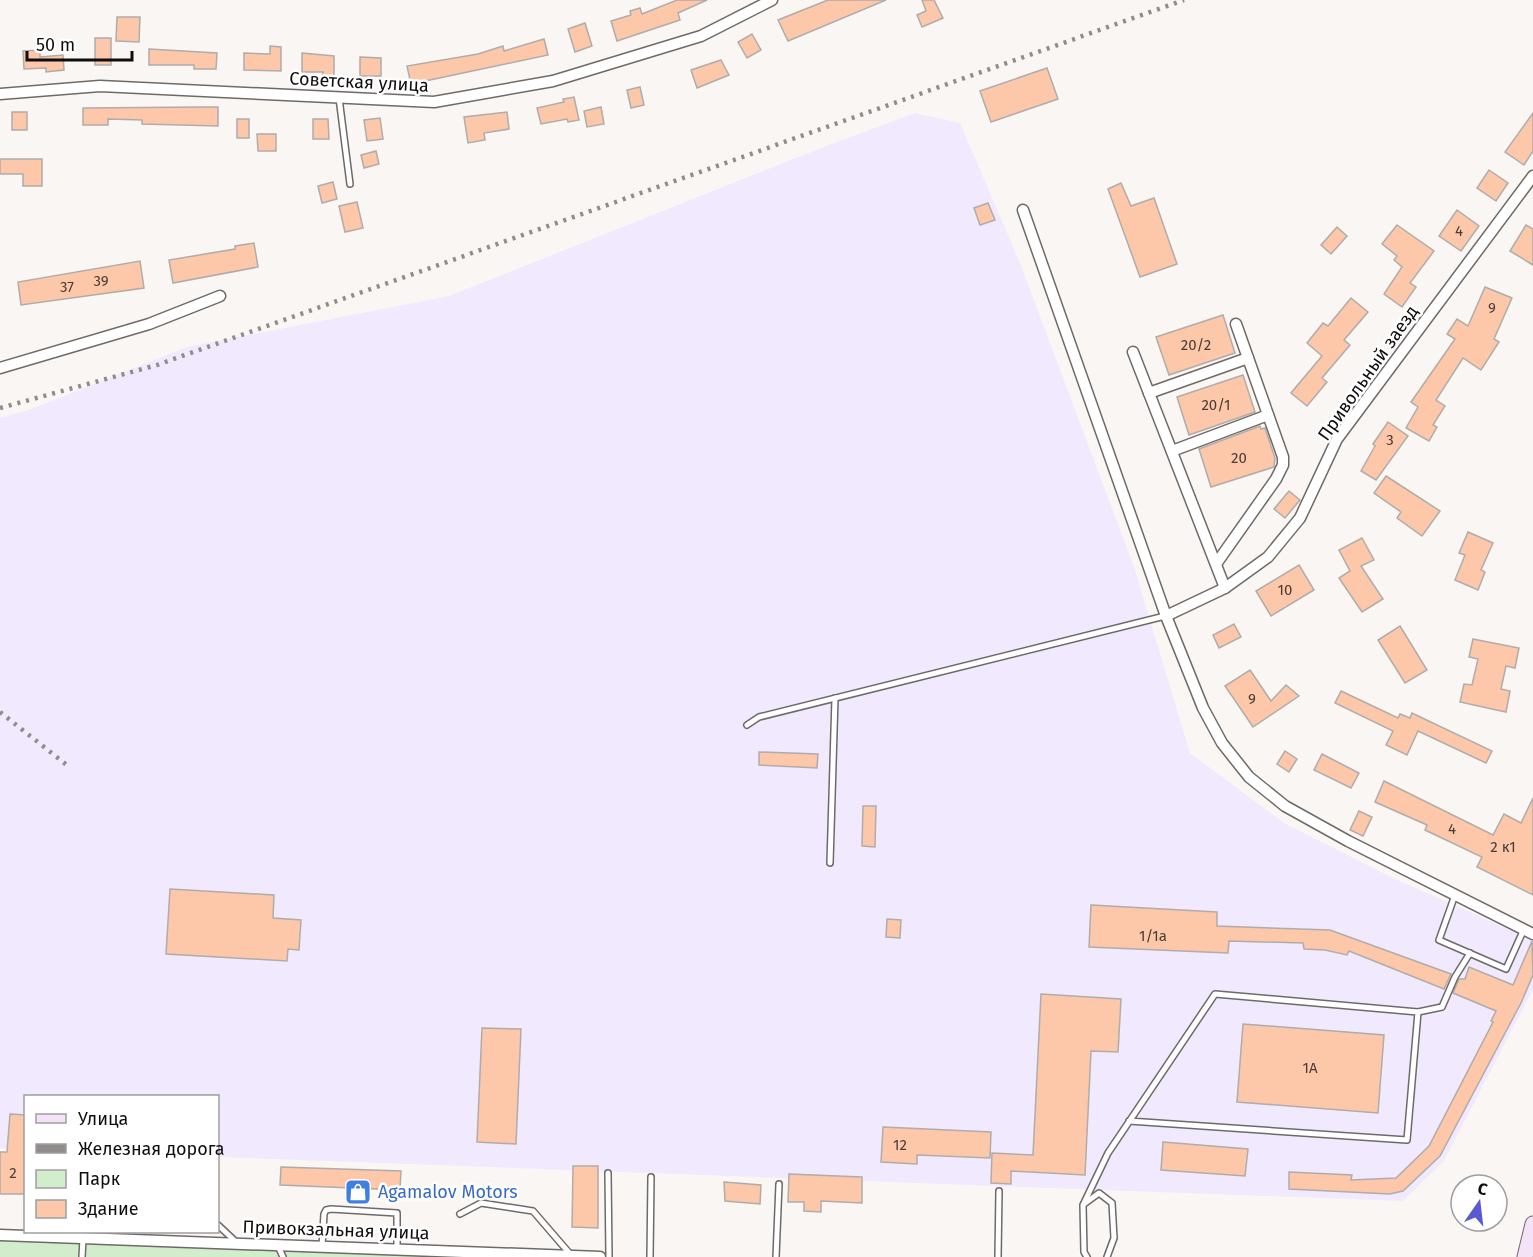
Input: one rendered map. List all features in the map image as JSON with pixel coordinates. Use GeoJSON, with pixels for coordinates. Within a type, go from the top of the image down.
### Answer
{"type":"FeatureCollection","features":[{"type":"Feature","properties":{"kind":"main road"},"geometry":{"type":"LineString","coordinates":[[1525,1257],[1533,1224]]}},
{"type":"Feature","properties":{"kind":"street","name":"Советская улица"},"geometry":{"type":"LineString","coordinates":[[0,94],[100,86],[434,102],[553,81],[701,36],[772,0]]}},
{"type":"Feature","properties":{"kind":"street","name":"Привольный заезд"},"geometry":{"type":"LineString","coordinates":[[1166,616],[1225,588],[1268,557],[1300,518],[1337,439],[1533,176]]}},
{"type":"Feature","properties":{"kind":"street"},"geometry":{"type":"LineString","coordinates":[[1023,210],[1166,616],[1203,708],[1222,743],[1249,777],[1285,806],[1348,841],[1528,931]]}},
{"type":"Feature","properties":{"kind":"street"},"geometry":{"type":"LineString","coordinates":[[0,368],[149,324],[220,296]]}},
{"type":"Feature","properties":{"kind":"street"},"geometry":{"type":"LineString","coordinates":[[1216,564],[1283,465],[1283,457],[1236,324]]}},
{"type":"Feature","properties":{"kind":"street"},"geometry":{"type":"LineString","coordinates":[[1133,352],[1225,588]]}},
{"type":"Feature","properties":{"kind":"street"},"geometry":{"type":"LineString","coordinates":[[1149,393],[1248,357]]}},
{"type":"Feature","properties":{"kind":"street"},"geometry":{"type":"LineString","coordinates":[[1172,451],[1268,415]]}},
{"type":"Feature","properties":{"kind":"street","name":"Привокзальная улица"},"geometry":{"type":"LineString","coordinates":[[0,1235],[600,1257]]}},
{"type":"Feature","properties":{"kind":"lane"},"geometry":{"type":"LineString","coordinates":[[339,98],[350,184]]}},
{"type":"Feature","properties":{"kind":"lane"},"geometry":{"type":"LineString","coordinates":[[747,725],[759,717],[1166,616]]}},
{"type":"Feature","properties":{"kind":"lane"},"geometry":{"type":"LineString","coordinates":[[830,863],[835,698]]}},
{"type":"Feature","properties":{"kind":"lane"},"geometry":{"type":"LineString","coordinates":[[1455,894],[1438,940],[1506,969],[1528,931]]}},
{"type":"Feature","properties":{"kind":"lane"},"geometry":{"type":"LineString","coordinates":[[1087,1257],[1084,1252],[1083,1205],[1108,1152],[1215,994],[1418,1012],[1442,1007],[1455,977],[1470,953]]}},
{"type":"Feature","properties":{"kind":"lane"},"geometry":{"type":"LineString","coordinates":[[1129,1121],[1407,1140],[1418,1012]]}},
{"type":"Feature","properties":{"kind":"lane"},"geometry":{"type":"LineString","coordinates":[[608,1173],[609,1257]]}},
{"type":"Feature","properties":{"kind":"lane"},"geometry":{"type":"LineString","coordinates":[[650,1257],[651,1177]]}},
{"type":"Feature","properties":{"kind":"lane"},"geometry":{"type":"LineString","coordinates":[[776,1257],[779,1184]]}},
{"type":"Feature","properties":{"kind":"lane"},"geometry":{"type":"LineString","coordinates":[[998,1257],[999,1191]]}},
{"type":"Feature","properties":{"kind":"lane"},"geometry":{"type":"LineString","coordinates":[[1083,1205],[1099,1193],[1112,1203],[1114,1238],[1107,1257]]}},
{"type":"Feature","properties":{"kind":"lane"},"geometry":{"type":"LineString","coordinates":[[460,1214],[481,1203],[533,1211],[572,1256]]}},
{"type":"Feature","properties":{"kind":"lane"},"geometry":{"type":"LineString","coordinates":[[322,1246],[324,1214],[326,1210],[331,1209],[397,1213],[397,1249]]}},
{"type":"Feature","properties":{"kind":"lane"},"geometry":{"type":"LineString","coordinates":[[219,1226],[238,1243]]}},
{"type":"Feature","properties":{"kind":"lane"},"geometry":{"type":"LineString","coordinates":[[82,1257],[83,1239]]}},
{"type":"Feature","properties":{"kind":"lane"},"geometry":{"type":"LineString","coordinates":[[278,1244],[283,1257]]}},
{"type":"Feature","properties":{"kind":"shaded area"},"geometry":{"type":"Polygon","coordinates":[[[915,113],[960,123],[1020,263],[1134,567],[1190,753],[1284,823],[1395,879],[1533,940],[1533,989],[1444,1161],[1403,1201],[219,1157],[219,1095],[24,1095],[24,1149],[0,1148],[0,418],[29,410],[187,347],[449,296],[915,113]]]}},
{"type":"Feature","properties":{"kind":"green space"},"geometry":{"type":"Polygon","coordinates":[[[0,1241],[259,1246],[444,1257],[0,1257],[0,1241]]]}},
{"type":"Feature","properties":{"kind":"building"},"geometry":{"type":"Polygon","coordinates":[[[677,0],[707,0],[678,13],[680,20],[617,41],[611,21],[631,15],[630,11],[640,8],[642,14],[677,0]]]}},
{"type":"Feature","properties":{"kind":"building"},"geometry":{"type":"Polygon","coordinates":[[[828,0],[886,0],[788,41],[778,20],[828,0]]]}},
{"type":"Feature","properties":{"kind":"building"},"geometry":{"type":"Polygon","coordinates":[[[922,0],[934,0],[943,18],[922,27],[917,15],[926,11],[922,0]]]}},
{"type":"Feature","properties":{"kind":"building"},"geometry":{"type":"Polygon","coordinates":[[[117,17],[140,17],[139,42],[116,41],[117,17]]]}},
{"type":"Feature","properties":{"kind":"building"},"geometry":{"type":"Polygon","coordinates":[[[585,23],[592,46],[575,52],[568,29],[585,23]]]}},
{"type":"Feature","properties":{"kind":"building"},"geometry":{"type":"Polygon","coordinates":[[[752,34],[761,50],[747,58],[738,42],[752,34]]]}},
{"type":"Feature","properties":{"kind":"building"},"geometry":{"type":"Polygon","coordinates":[[[95,38],[111,38],[111,65],[95,65],[95,38]]]}},
{"type":"Feature","properties":{"kind":"building"},"geometry":{"type":"Polygon","coordinates":[[[544,39],[548,55],[411,84],[407,66],[478,54],[503,46],[504,51],[544,39]]]}},
{"type":"Feature","properties":{"kind":"building"},"geometry":{"type":"Polygon","coordinates":[[[270,46],[281,47],[281,71],[244,70],[244,53],[270,54],[270,46]]]}},
{"type":"Feature","properties":{"kind":"building"},"geometry":{"type":"Polygon","coordinates":[[[149,49],[217,53],[216,69],[194,69],[194,65],[149,65],[149,49]]]}},
{"type":"Feature","properties":{"kind":"building"},"geometry":{"type":"Polygon","coordinates":[[[40,50],[40,57],[63,55],[64,70],[46,72],[46,68],[24,69],[23,51],[40,50]]]}},
{"type":"Feature","properties":{"kind":"building"},"geometry":{"type":"Polygon","coordinates":[[[302,53],[334,56],[334,77],[322,77],[323,72],[302,72],[302,53]]]}},
{"type":"Feature","properties":{"kind":"building"},"geometry":{"type":"Polygon","coordinates":[[[360,57],[381,58],[381,76],[360,76],[360,57]]]}},
{"type":"Feature","properties":{"kind":"building"},"geometry":{"type":"Polygon","coordinates":[[[721,60],[729,75],[697,88],[691,70],[721,60]]]}},
{"type":"Feature","properties":{"kind":"building"},"geometry":{"type":"Polygon","coordinates":[[[1047,68],[1058,99],[991,122],[980,91],[1047,68]]]}},
{"type":"Feature","properties":{"kind":"building"},"geometry":{"type":"Polygon","coordinates":[[[640,87],[644,105],[631,108],[627,90],[640,87]]]}},
{"type":"Feature","properties":{"kind":"building"},"geometry":{"type":"Polygon","coordinates":[[[574,97],[579,120],[568,122],[567,119],[541,124],[537,108],[564,102],[563,99],[574,97]]]}},
{"type":"Feature","properties":{"kind":"building"},"geometry":{"type":"Polygon","coordinates":[[[218,107],[218,126],[142,124],[142,120],[108,119],[108,125],[83,125],[83,108],[218,107]]]}},
{"type":"Feature","properties":{"kind":"building"},"geometry":{"type":"Polygon","coordinates":[[[601,107],[604,124],[587,127],[584,111],[601,107]]]}},
{"type":"Feature","properties":{"kind":"building"},"geometry":{"type":"Polygon","coordinates":[[[12,112],[27,112],[27,130],[12,130],[12,112]]]}},
{"type":"Feature","properties":{"kind":"building"},"geometry":{"type":"Polygon","coordinates":[[[507,112],[509,129],[484,133],[485,140],[468,143],[464,117],[507,112]]]}},
{"type":"Feature","properties":{"kind":"building"},"geometry":{"type":"Polygon","coordinates":[[[1533,113],[1533,151],[1524,165],[1505,152],[1533,113]]]}},
{"type":"Feature","properties":{"kind":"building"},"geometry":{"type":"Polygon","coordinates":[[[380,118],[383,139],[367,141],[364,120],[380,118]]]}},
{"type":"Feature","properties":{"kind":"building"},"geometry":{"type":"Polygon","coordinates":[[[237,119],[249,119],[249,138],[237,138],[237,119]]]}},
{"type":"Feature","properties":{"kind":"building"},"geometry":{"type":"Polygon","coordinates":[[[313,119],[328,119],[329,139],[313,139],[313,119]]]}},
{"type":"Feature","properties":{"kind":"building"},"geometry":{"type":"Polygon","coordinates":[[[257,134],[276,134],[276,151],[258,151],[257,134]]]}},
{"type":"Feature","properties":{"kind":"building"},"geometry":{"type":"Polygon","coordinates":[[[376,151],[379,164],[364,168],[361,155],[376,151]]]}},
{"type":"Feature","properties":{"kind":"building"},"geometry":{"type":"Polygon","coordinates":[[[0,159],[42,159],[42,186],[23,186],[23,174],[0,174],[0,159]]]}},
{"type":"Feature","properties":{"kind":"building"},"geometry":{"type":"Polygon","coordinates":[[[1489,170],[1508,183],[1496,201],[1477,188],[1489,170]]]}},
{"type":"Feature","properties":{"kind":"building"},"geometry":{"type":"Polygon","coordinates":[[[333,182],[337,199],[322,203],[318,186],[333,182]]]}},
{"type":"Feature","properties":{"kind":"building"},"geometry":{"type":"Polygon","coordinates":[[[1121,183],[1131,206],[1154,198],[1177,264],[1140,277],[1108,189],[1121,183]]]}},
{"type":"Feature","properties":{"kind":"building"},"geometry":{"type":"Polygon","coordinates":[[[357,202],[363,228],[345,232],[339,206],[357,202]]]}},
{"type":"Feature","properties":{"kind":"building"},"geometry":{"type":"Polygon","coordinates":[[[988,203],[995,220],[980,225],[974,208],[988,203]]]}},
{"type":"Feature","properties":{"kind":"building"},"geometry":{"type":"Polygon","coordinates":[[[1457,210],[1479,226],[1461,251],[1439,236],[1457,210]]]}},
{"type":"Feature","properties":{"kind":"building"},"geometry":{"type":"Polygon","coordinates":[[[1397,225],[1434,251],[1410,283],[1416,287],[1402,307],[1384,294],[1402,267],[1394,260],[1397,256],[1382,244],[1397,225]]]}},
{"type":"Feature","properties":{"kind":"building"},"geometry":{"type":"Polygon","coordinates":[[[1526,225],[1533,229],[1533,265],[1510,251],[1526,225]]]}},
{"type":"Feature","properties":{"kind":"building"},"geometry":{"type":"Polygon","coordinates":[[[1337,227],[1347,236],[1331,254],[1321,245],[1337,227]]]}},
{"type":"Feature","properties":{"kind":"building"},"geometry":{"type":"Polygon","coordinates":[[[254,243],[258,267],[173,283],[169,260],[235,249],[235,246],[254,243]]]}},
{"type":"Feature","properties":{"kind":"building"},"geometry":{"type":"Polygon","coordinates":[[[140,261],[144,288],[21,305],[18,282],[140,261]]]}},
{"type":"Feature","properties":{"kind":"building"},"geometry":{"type":"Polygon","coordinates":[[[1485,287],[1512,298],[1494,339],[1499,342],[1481,370],[1463,358],[1436,400],[1445,406],[1433,425],[1437,427],[1429,441],[1406,428],[1418,407],[1411,402],[1455,339],[1447,334],[1457,319],[1468,326],[1485,287]]]}},
{"type":"Feature","properties":{"kind":"building"},"geometry":{"type":"Polygon","coordinates":[[[1351,298],[1368,312],[1344,340],[1350,345],[1322,378],[1327,382],[1307,406],[1291,393],[1322,356],[1307,343],[1323,323],[1328,326],[1351,298]]]}},
{"type":"Feature","properties":{"kind":"building"},"geometry":{"type":"Polygon","coordinates":[[[1223,315],[1235,353],[1169,375],[1156,337],[1223,315]]]}},
{"type":"Feature","properties":{"kind":"building"},"geometry":{"type":"Polygon","coordinates":[[[1243,375],[1255,412],[1189,435],[1177,397],[1243,375]]]}},
{"type":"Feature","properties":{"kind":"building"},"geometry":{"type":"Polygon","coordinates":[[[1388,422],[1408,436],[1376,480],[1361,471],[1375,446],[1373,444],[1388,422]]]}},
{"type":"Feature","properties":{"kind":"building"},"geometry":{"type":"Polygon","coordinates":[[[1260,426],[1261,429],[1265,428],[1275,458],[1274,467],[1211,487],[1199,449],[1260,426]]]}},
{"type":"Feature","properties":{"kind":"building"},"geometry":{"type":"Polygon","coordinates":[[[1386,476],[1440,511],[1422,536],[1397,518],[1401,512],[1374,493],[1386,476]]]}},
{"type":"Feature","properties":{"kind":"building"},"geometry":{"type":"Polygon","coordinates":[[[1289,491],[1300,500],[1285,518],[1274,509],[1289,491]]]}},
{"type":"Feature","properties":{"kind":"building"},"geometry":{"type":"Polygon","coordinates":[[[1468,532],[1493,543],[1481,570],[1485,572],[1478,590],[1455,580],[1465,555],[1459,553],[1468,532]]]}},
{"type":"Feature","properties":{"kind":"building"},"geometry":{"type":"Polygon","coordinates":[[[1362,538],[1374,560],[1361,566],[1383,599],[1362,612],[1339,578],[1350,571],[1339,550],[1362,538]]]}},
{"type":"Feature","properties":{"kind":"building"},"geometry":{"type":"Polygon","coordinates":[[[1299,565],[1314,590],[1271,616],[1256,591],[1299,565]]]}},
{"type":"Feature","properties":{"kind":"building"},"geometry":{"type":"Polygon","coordinates":[[[1234,624],[1241,637],[1219,648],[1213,635],[1234,624]]]}},
{"type":"Feature","properties":{"kind":"building"},"geometry":{"type":"Polygon","coordinates":[[[1400,626],[1427,670],[1405,683],[1378,640],[1400,626]]]}},
{"type":"Feature","properties":{"kind":"building"},"geometry":{"type":"Polygon","coordinates":[[[1473,639],[1519,648],[1515,668],[1506,666],[1501,689],[1510,691],[1506,712],[1460,702],[1464,684],[1472,685],[1478,659],[1469,657],[1473,639]]]}},
{"type":"Feature","properties":{"kind":"building"},"geometry":{"type":"Polygon","coordinates":[[[1250,670],[1271,701],[1286,685],[1299,696],[1253,727],[1225,686],[1250,670]]]}},
{"type":"Feature","properties":{"kind":"building"},"geometry":{"type":"Polygon","coordinates":[[[1341,691],[1398,718],[1400,714],[1410,718],[1412,713],[1492,751],[1486,763],[1418,731],[1407,755],[1386,745],[1393,731],[1335,703],[1341,691]]]}},
{"type":"Feature","properties":{"kind":"building"},"geometry":{"type":"Polygon","coordinates":[[[1285,751],[1297,759],[1289,772],[1277,764],[1285,751]]]}},
{"type":"Feature","properties":{"kind":"building"},"geometry":{"type":"Polygon","coordinates":[[[759,752],[818,754],[817,768],[759,765],[759,752]]]}},
{"type":"Feature","properties":{"kind":"building"},"geometry":{"type":"Polygon","coordinates":[[[1322,754],[1359,773],[1351,788],[1314,770],[1322,754]]]}},
{"type":"Feature","properties":{"kind":"building"},"geometry":{"type":"Polygon","coordinates":[[[1384,781],[1493,835],[1504,814],[1521,823],[1533,798],[1533,895],[1477,867],[1482,857],[1425,830],[1427,825],[1375,802],[1384,781]]]}},
{"type":"Feature","properties":{"kind":"building"},"geometry":{"type":"Polygon","coordinates":[[[863,806],[876,806],[875,847],[862,846],[863,806]]]}},
{"type":"Feature","properties":{"kind":"building"},"geometry":{"type":"Polygon","coordinates":[[[1359,811],[1372,817],[1363,836],[1350,830],[1359,811]]]}},
{"type":"Feature","properties":{"kind":"building"},"geometry":{"type":"Polygon","coordinates":[[[170,889],[274,895],[273,918],[301,920],[299,950],[288,949],[287,961],[166,954],[170,889]]]}},
{"type":"Feature","properties":{"kind":"building"},"geometry":{"type":"Polygon","coordinates":[[[1091,905],[1217,912],[1217,926],[1330,930],[1451,974],[1444,989],[1349,951],[1347,955],[1325,950],[1304,949],[1303,943],[1229,941],[1228,953],[1089,947],[1091,905]]]}},
{"type":"Feature","properties":{"kind":"building"},"geometry":{"type":"Polygon","coordinates":[[[887,919],[901,920],[900,938],[886,937],[887,919]]]}},
{"type":"Feature","properties":{"kind":"building"},"geometry":{"type":"Polygon","coordinates":[[[1532,941],[1533,975],[1521,1003],[1440,1156],[1403,1191],[1390,1194],[1289,1189],[1289,1172],[1352,1175],[1351,1180],[1396,1178],[1429,1146],[1493,1022],[1491,1021],[1496,1011],[1453,993],[1459,979],[1465,979],[1469,967],[1513,985],[1532,941]]]}},
{"type":"Feature","properties":{"kind":"building"},"geometry":{"type":"Polygon","coordinates":[[[1041,994],[1121,999],[1118,1052],[1091,1051],[1085,1175],[1011,1171],[1011,1184],[991,1183],[992,1153],[1033,1155],[1041,994]]]}},
{"type":"Feature","properties":{"kind":"building"},"geometry":{"type":"Polygon","coordinates":[[[1243,1024],[1384,1035],[1378,1113],[1237,1102],[1243,1024]]]}},
{"type":"Feature","properties":{"kind":"building"},"geometry":{"type":"Polygon","coordinates":[[[482,1028],[521,1029],[516,1144],[477,1142],[482,1028]]]}},
{"type":"Feature","properties":{"kind":"building"},"geometry":{"type":"Polygon","coordinates":[[[10,1114],[24,1115],[24,1194],[0,1194],[0,1152],[7,1152],[10,1114]]]}},
{"type":"Feature","properties":{"kind":"building"},"geometry":{"type":"Polygon","coordinates":[[[883,1127],[991,1132],[990,1158],[917,1155],[917,1164],[881,1162],[883,1127]]]}},
{"type":"Feature","properties":{"kind":"building"},"geometry":{"type":"Polygon","coordinates":[[[1163,1142],[1248,1149],[1245,1176],[1161,1170],[1163,1142]]]}},
{"type":"Feature","properties":{"kind":"building"},"geometry":{"type":"Polygon","coordinates":[[[573,1166],[598,1166],[598,1228],[572,1227],[573,1166]]]}},
{"type":"Feature","properties":{"kind":"building"},"geometry":{"type":"Polygon","coordinates":[[[281,1167],[401,1171],[400,1190],[280,1185],[281,1167]]]}},
{"type":"Feature","properties":{"kind":"building"},"geometry":{"type":"Polygon","coordinates":[[[789,1174],[862,1177],[862,1203],[821,1201],[821,1212],[804,1211],[804,1202],[788,1202],[789,1174]]]}},
{"type":"Feature","properties":{"kind":"building"},"geometry":{"type":"Polygon","coordinates":[[[724,1182],[761,1185],[760,1204],[725,1201],[724,1182]]]}},
{"type":"Feature","properties":{"kind":"railway"},"geometry":{"type":"LineString","coordinates":[[0,408],[157,365],[1184,0]]}},
{"type":"Feature","properties":{"kind":"railway"},"geometry":{"type":"LineString","coordinates":[[0,712],[68,766]]}},
{"type":"Feature","properties":{"kind":"place","name":"Agamalov Motors"},"geometry":{"type":"Point","coordinates":[358,1192]}}]}
